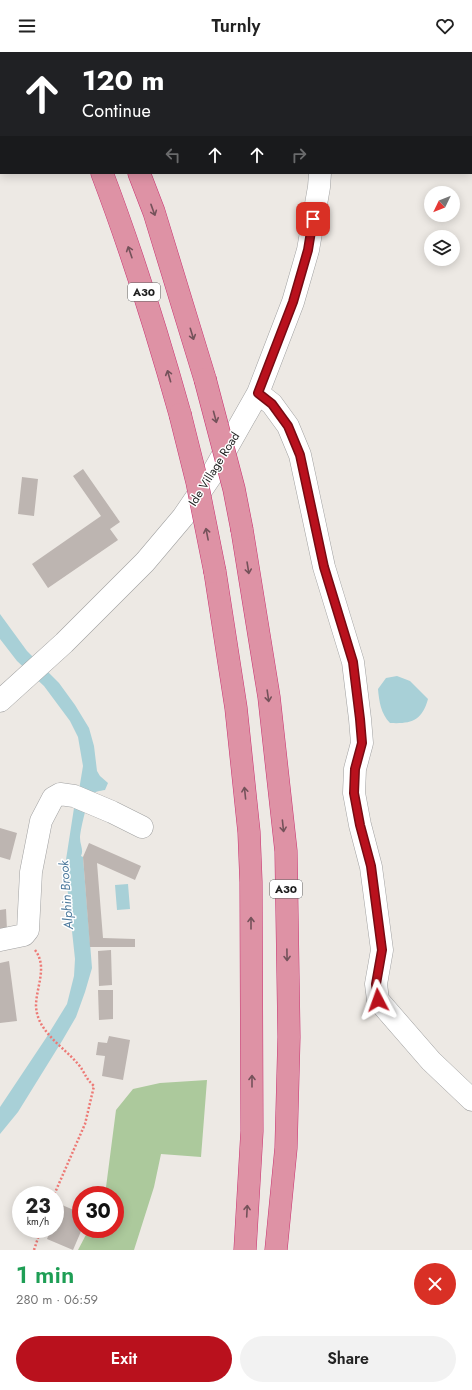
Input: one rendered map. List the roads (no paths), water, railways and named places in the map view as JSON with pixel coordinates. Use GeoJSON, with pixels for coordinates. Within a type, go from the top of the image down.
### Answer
{"type":"FeatureCollection","features":[{"type":"Feature","properties":{"kind":"highway","name":"A30"},"geometry":{"type":"LineString","coordinates":[[102,174],[156,328],[180,414],[197,482],[215,572],[236,708],[249,832],[251,882],[252,1131],[245,1250]]}},
{"type":"Feature","properties":{"kind":"highway","name":"A30"},"geometry":{"type":"LineString","coordinates":[[139,174],[154,212],[205,379],[234,488],[268,697],[286,851],[289,1037],[286,1148],[276,1250]]}},
{"type":"Feature","properties":{"kind":"street","name":"Ide Village Road"},"geometry":{"type":"LineString","coordinates":[[4,697],[64,643],[145,562],[183,517],[212,476],[258,393],[293,302],[308,250],[319,188],[320,174]]}},
{"type":"Feature","properties":{"kind":"street"},"geometry":{"type":"LineString","coordinates":[[258,393],[272,404],[288,426],[300,455],[324,567],[353,662],[362,743],[355,769],[354,793],[360,825],[371,866],[382,950],[376,984],[378,1000],[431,1061],[472,1100]]}},
{"type":"Feature","properties":{"kind":"street"},"geometry":{"type":"LineString","coordinates":[[0,940],[24,935],[28,930],[31,872],[41,821],[53,798],[60,794],[82,800],[112,812],[142,827]]}},
{"type":"Feature","properties":{"kind":"water"},"geometry":{"type":"Polygon","coordinates":[[[0,614],[27,651],[59,683],[75,705],[89,728],[94,746],[97,771],[108,783],[105,790],[94,793],[89,799],[80,834],[92,968],[85,992],[76,1017],[62,1041],[18,1112],[0,1134],[0,1107],[67,1004],[74,976],[75,959],[65,866],[74,808],[83,766],[78,737],[70,721],[44,686],[17,661],[0,639],[0,614]]]}},
{"type":"Feature","properties":{"kind":"water"},"geometry":{"type":"Polygon","coordinates":[[[397,676],[410,681],[428,699],[426,706],[419,717],[410,722],[390,723],[380,703],[378,689],[386,678],[397,676]]]}},
{"type":"Feature","properties":{"kind":"water"},"geometry":{"type":"Polygon","coordinates":[[[128,884],[130,909],[117,910],[115,885],[128,884]]]}},
{"type":"Feature","properties":{"kind":"water label","name":"Alphin Brook"},"geometry":{"type":"Point","coordinates":[66,895]}}]}
